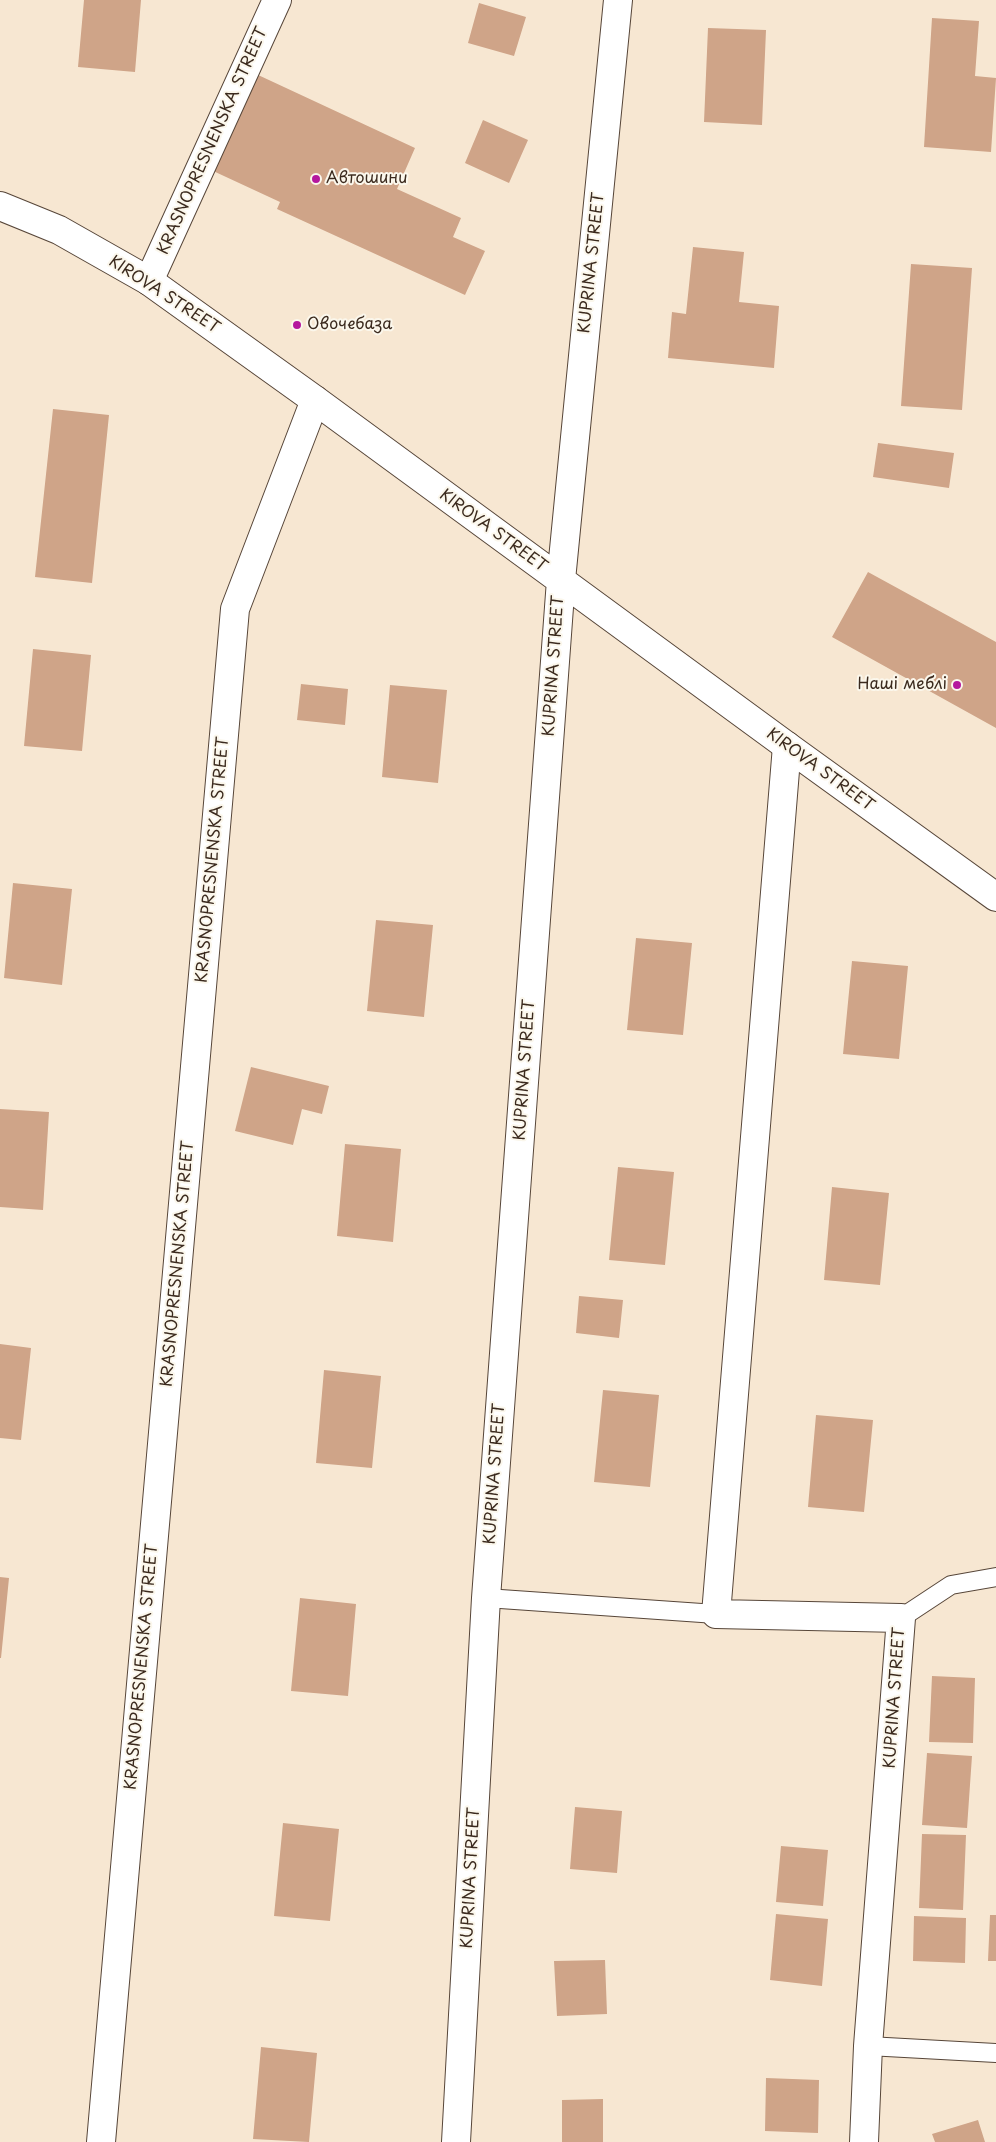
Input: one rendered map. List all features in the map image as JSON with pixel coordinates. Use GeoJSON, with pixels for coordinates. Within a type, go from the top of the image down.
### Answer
{"type":"FeatureCollection","features":[{"type":"Feature","properties":{"kind":"street","name":"KRASNOPRESNENSKA STREET"},"geometry":{"type":"LineString","coordinates":[[150,282],[277,0]]}},
{"type":"Feature","properties":{"kind":"street","name":"KUPRINA STREET"},"geometry":{"type":"LineString","coordinates":[[456,2142],[486,1598],[561,580],[618,0]]}},
{"type":"Feature","properties":{"kind":"street","name":"KIROVA STREET"},"geometry":{"type":"LineString","coordinates":[[0,206],[60,230],[150,282],[315,400],[996,897]]}},
{"type":"Feature","properties":{"kind":"street","name":"KRASNOPRESNENSKA STREET"},"geometry":{"type":"LineString","coordinates":[[101,2142],[235,609],[315,400]]}},
{"type":"Feature","properties":{"kind":"street"},"geometry":{"type":"LineString","coordinates":[[716,1614],[787,746]]}},
{"type":"Feature","properties":{"kind":"street","name":"KUPRINA STREET"},"geometry":{"type":"LineString","coordinates":[[716,1614],[901,1618],[868,2046],[864,2142]]}},
{"type":"Feature","properties":{"kind":"lane"},"geometry":{"type":"LineString","coordinates":[[901,1618],[951,1585],[996,1577]]}},
{"type":"Feature","properties":{"kind":"lane"},"geometry":{"type":"LineString","coordinates":[[486,1598],[716,1614]]}},
{"type":"Feature","properties":{"kind":"lane"},"geometry":{"type":"LineString","coordinates":[[868,2046],[996,2053]]}},
{"type":"Feature","properties":{"kind":"building"},"geometry":{"type":"Polygon","coordinates":[[[84,0],[141,0],[135,72],[78,67],[84,0]]]}},
{"type":"Feature","properties":{"kind":"building"},"geometry":{"type":"Polygon","coordinates":[[[479,3],[526,17],[514,56],[468,43],[479,3]]]}},
{"type":"Feature","properties":{"kind":"building"},"geometry":{"type":"Polygon","coordinates":[[[932,18],[979,21],[975,76],[996,78],[991,152],[924,147],[932,18]]]}},
{"type":"Feature","properties":{"kind":"building"},"geometry":{"type":"Polygon","coordinates":[[[708,28],[766,30],[762,125],[704,122],[708,28]]]}},
{"type":"Feature","properties":{"kind":"building","name":"Автошини"},"geometry":{"type":"Polygon","coordinates":[[[256,74],[415,148],[397,189],[461,218],[453,237],[485,251],[465,295],[277,209],[280,202],[211,170],[256,74]]]}},
{"type":"Feature","properties":{"kind":"building"},"geometry":{"type":"Polygon","coordinates":[[[483,120],[528,140],[509,183],[465,163],[483,120]]]}},
{"type":"Feature","properties":{"kind":"building"},"geometry":{"type":"Polygon","coordinates":[[[693,247],[744,252],[739,302],[779,306],[774,368],[668,358],[672,312],[686,314],[693,247]]]}},
{"type":"Feature","properties":{"kind":"building"},"geometry":{"type":"Polygon","coordinates":[[[911,264],[972,268],[962,410],[901,406],[911,264]]]}},
{"type":"Feature","properties":{"kind":"building"},"geometry":{"type":"Polygon","coordinates":[[[53,409],[109,415],[92,583],[35,577],[53,409]]]}},
{"type":"Feature","properties":{"kind":"building"},"geometry":{"type":"Polygon","coordinates":[[[878,443],[954,453],[949,488],[873,477],[878,443]]]}},
{"type":"Feature","properties":{"kind":"building","name":"Наші меблі"},"geometry":{"type":"Polygon","coordinates":[[[868,572],[996,642],[996,728],[832,637],[868,572]]]}},
{"type":"Feature","properties":{"kind":"building"},"geometry":{"type":"Polygon","coordinates":[[[33,649],[91,655],[82,751],[24,746],[33,649]]]}},
{"type":"Feature","properties":{"kind":"building"},"geometry":{"type":"Polygon","coordinates":[[[301,684],[348,689],[345,725],[297,720],[301,684]]]}},
{"type":"Feature","properties":{"kind":"building"},"geometry":{"type":"Polygon","coordinates":[[[390,685],[447,690],[438,783],[382,777],[390,685]]]}},
{"type":"Feature","properties":{"kind":"building"},"geometry":{"type":"Polygon","coordinates":[[[13,883],[72,889],[62,985],[4,978],[13,883]]]}},
{"type":"Feature","properties":{"kind":"building"},"geometry":{"type":"Polygon","coordinates":[[[376,920],[433,925],[424,1017],[367,1011],[376,920]]]}},
{"type":"Feature","properties":{"kind":"building"},"geometry":{"type":"Polygon","coordinates":[[[636,938],[692,943],[683,1035],[627,1030],[636,938]]]}},
{"type":"Feature","properties":{"kind":"building"},"geometry":{"type":"Polygon","coordinates":[[[852,961],[908,966],[899,1059],[843,1054],[852,961]]]}},
{"type":"Feature","properties":{"kind":"building"},"geometry":{"type":"Polygon","coordinates":[[[251,1067],[329,1086],[322,1114],[302,1109],[293,1145],[235,1131],[251,1067]]]}},
{"type":"Feature","properties":{"kind":"building"},"geometry":{"type":"Polygon","coordinates":[[[0,1109],[49,1112],[43,1210],[0,1207],[0,1109]]]}},
{"type":"Feature","properties":{"kind":"building"},"geometry":{"type":"Polygon","coordinates":[[[345,1144],[401,1149],[393,1242],[337,1236],[345,1144]]]}},
{"type":"Feature","properties":{"kind":"building"},"geometry":{"type":"Polygon","coordinates":[[[618,1167],[674,1172],[665,1265],[609,1260],[618,1167]]]}},
{"type":"Feature","properties":{"kind":"building"},"geometry":{"type":"Polygon","coordinates":[[[832,1187],[889,1193],[880,1285],[824,1280],[832,1187]]]}},
{"type":"Feature","properties":{"kind":"building"},"geometry":{"type":"Polygon","coordinates":[[[579,1296],[623,1300],[619,1338],[576,1333],[579,1296]]]}},
{"type":"Feature","properties":{"kind":"building"},"geometry":{"type":"Polygon","coordinates":[[[0,1344],[31,1348],[21,1440],[0,1438],[0,1344]]]}},
{"type":"Feature","properties":{"kind":"building"},"geometry":{"type":"Polygon","coordinates":[[[324,1370],[381,1376],[372,1468],[316,1463],[324,1370]]]}},
{"type":"Feature","properties":{"kind":"building"},"geometry":{"type":"Polygon","coordinates":[[[603,1390],[659,1395],[650,1487],[594,1482],[603,1390]]]}},
{"type":"Feature","properties":{"kind":"building"},"geometry":{"type":"Polygon","coordinates":[[[816,1415],[873,1420],[864,1512],[808,1507],[816,1415]]]}},
{"type":"Feature","properties":{"kind":"building"},"geometry":{"type":"Polygon","coordinates":[[[0,1577],[9,1578],[1,1658],[0,1658],[0,1577]]]}},
{"type":"Feature","properties":{"kind":"building"},"geometry":{"type":"Polygon","coordinates":[[[300,1598],[356,1604],[348,1696],[291,1691],[300,1598]]]}},
{"type":"Feature","properties":{"kind":"building"},"geometry":{"type":"Polygon","coordinates":[[[932,1676],[975,1678],[973,1743],[929,1742],[932,1676]]]}},
{"type":"Feature","properties":{"kind":"building"},"geometry":{"type":"Polygon","coordinates":[[[927,1753],[972,1756],[967,1828],[922,1825],[927,1753]]]}},
{"type":"Feature","properties":{"kind":"building"},"geometry":{"type":"Polygon","coordinates":[[[575,1807],[622,1811],[617,1873],[570,1869],[575,1807]]]}},
{"type":"Feature","properties":{"kind":"building"},"geometry":{"type":"Polygon","coordinates":[[[283,1823],[339,1829],[330,1921],[274,1916],[283,1823]]]}},
{"type":"Feature","properties":{"kind":"building"},"geometry":{"type":"Polygon","coordinates":[[[922,1834],[966,1835],[963,1910],[919,1908],[922,1834]]]}},
{"type":"Feature","properties":{"kind":"building"},"geometry":{"type":"Polygon","coordinates":[[[781,1846],[828,1850],[823,1906],[776,1902],[781,1846]]]}},
{"type":"Feature","properties":{"kind":"building"},"geometry":{"type":"Polygon","coordinates":[[[776,1914],[828,1919],[822,1986],[770,1980],[776,1914]]]}},
{"type":"Feature","properties":{"kind":"building"},"geometry":{"type":"Polygon","coordinates":[[[990,1915],[996,1915],[996,1961],[988,1961],[990,1915]]]}},
{"type":"Feature","properties":{"kind":"building"},"geometry":{"type":"Polygon","coordinates":[[[914,1916],[966,1918],[965,1963],[913,1961],[914,1916]]]}},
{"type":"Feature","properties":{"kind":"building"},"geometry":{"type":"Polygon","coordinates":[[[605,1960],[607,2014],[557,2016],[554,1961],[605,1960]]]}},
{"type":"Feature","properties":{"kind":"building"},"geometry":{"type":"Polygon","coordinates":[[[261,2047],[317,2053],[309,2142],[253,2139],[261,2047]]]}},
{"type":"Feature","properties":{"kind":"building"},"geometry":{"type":"Polygon","coordinates":[[[766,2078],[819,2080],[818,2133],[765,2131],[766,2078]]]}},
{"type":"Feature","properties":{"kind":"building"},"geometry":{"type":"Polygon","coordinates":[[[603,2099],[603,2142],[562,2142],[562,2100],[603,2099]]]}},
{"type":"Feature","properties":{"kind":"building"},"geometry":{"type":"Polygon","coordinates":[[[978,2120],[985,2142],[935,2142],[932,2134],[978,2120]]]}},
{"type":"Feature","properties":{"kind":"place","name":"Автошини"},"geometry":{"type":"Point","coordinates":[316,179]}},
{"type":"Feature","properties":{"kind":"place","name":"Овочебаза"},"geometry":{"type":"Point","coordinates":[297,325]}},
{"type":"Feature","properties":{"kind":"place","name":"Наші меблі"},"geometry":{"type":"Point","coordinates":[957,685]}}]}
